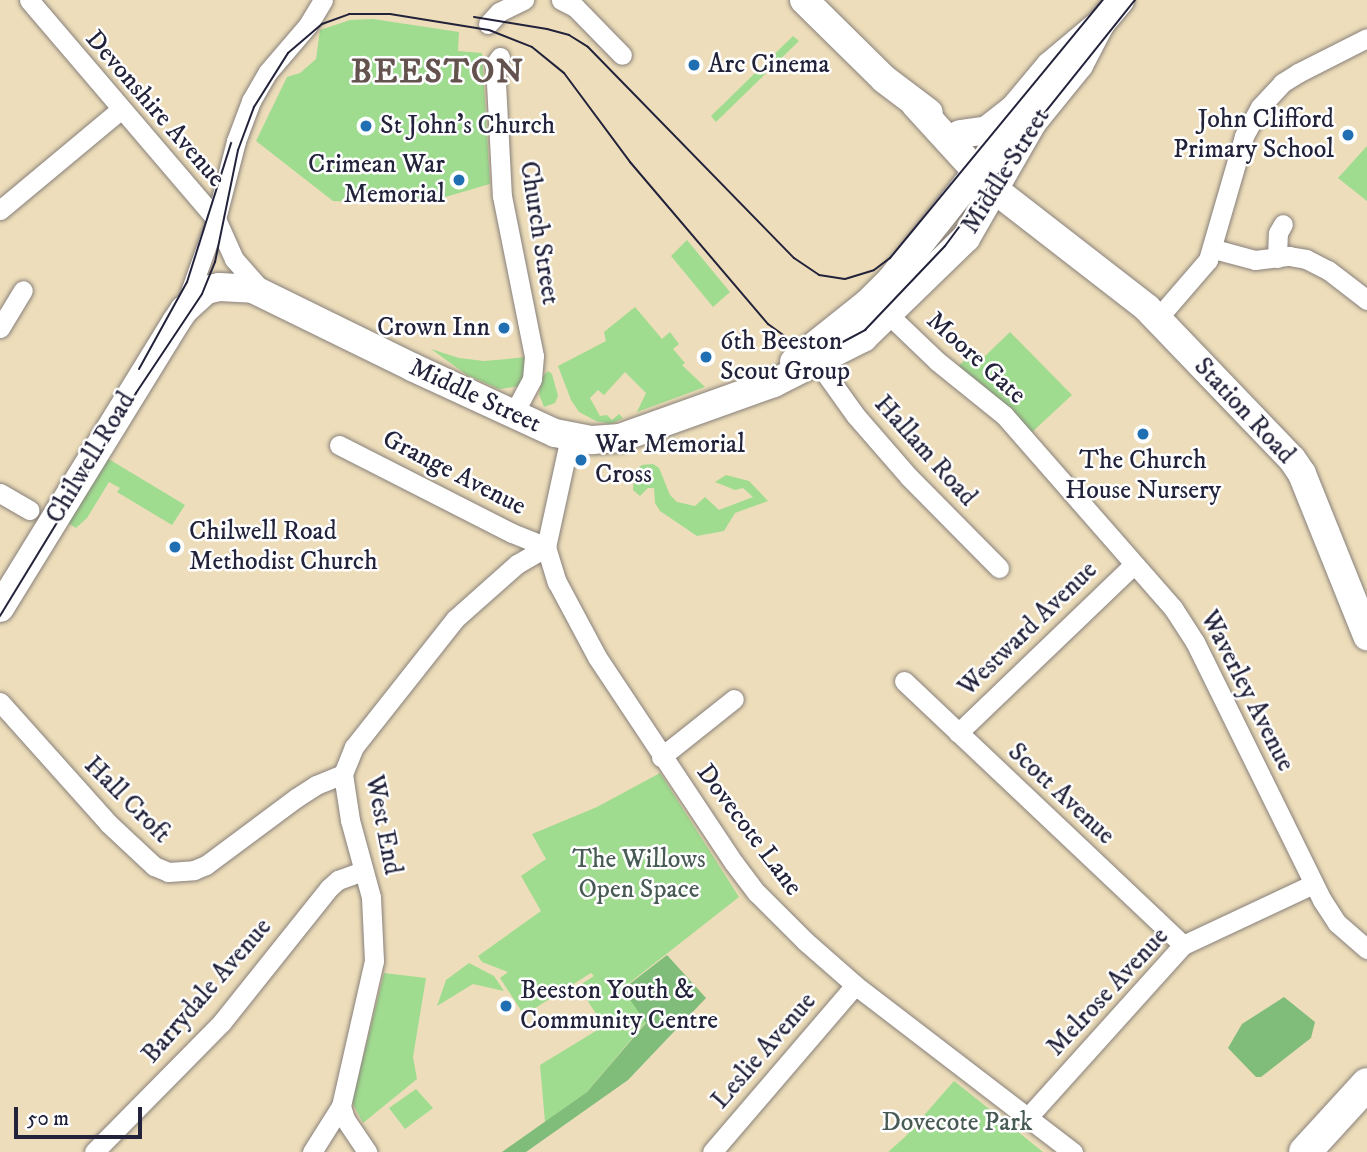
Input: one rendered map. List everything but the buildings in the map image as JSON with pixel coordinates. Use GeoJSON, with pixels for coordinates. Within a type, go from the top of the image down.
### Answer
{"type":"FeatureCollection","features":[{"type":"Feature","properties":{"kind":"main road","name":"Station Road"},"geometry":{"type":"LineString","coordinates":[[804,0],[884,79],[915,104],[1054,234],[1157,319],[1292,459],[1302,474],[1367,636]]}},
{"type":"Feature","properties":{"kind":"main road","name":"Middle Street"},"geometry":{"type":"LineString","coordinates":[[960,134],[987,130],[1014,109],[1050,66],[1101,23],[1120,0]]}},
{"type":"Feature","properties":{"kind":"main road","name":"Middle Street"},"geometry":{"type":"LineString","coordinates":[[206,290],[238,287],[265,294],[513,414],[570,438],[620,438],[751,391],[808,361],[891,280],[989,174],[1079,65],[1101,23]]}},
{"type":"Feature","properties":{"kind":"main road","name":"Station Road"},"geometry":{"type":"LineString","coordinates":[[915,104],[960,134],[989,174]]}},
{"type":"Feature","properties":{"kind":"main road","name":"Middle Street"},"geometry":{"type":"LineString","coordinates":[[808,361],[853,345],[888,315],[966,238],[1014,109]]}},
{"type":"Feature","properties":{"kind":"main road","name":"Chilwell Road"},"geometry":{"type":"LineString","coordinates":[[0,608],[184,310],[206,290]]}},
{"type":"Feature","properties":{"kind":"main road"},"geometry":{"type":"LineString","coordinates":[[1306,1152],[1367,1084]]}},
{"type":"Feature","properties":{"kind":"street","name":"Devonshire Avenue"},"geometry":{"type":"LineString","coordinates":[[29,0],[120,110],[216,219]]}},
{"type":"Feature","properties":{"kind":"street","name":"Chilwell Road"},"geometry":{"type":"LineString","coordinates":[[184,310],[216,219],[236,141],[251,101],[275,63],[308,25],[323,0]]}},
{"type":"Feature","properties":{"kind":"street"},"geometry":{"type":"LineString","coordinates":[[488,24],[499,12],[524,0]]}},
{"type":"Feature","properties":{"kind":"street"},"geometry":{"type":"LineString","coordinates":[[561,0],[575,7],[622,55]]}},
{"type":"Feature","properties":{"kind":"street"},"geometry":{"type":"LineString","coordinates":[[1157,319],[1201,270],[1214,249],[1241,145],[1249,122],[1260,107],[1282,83],[1367,38]]}},
{"type":"Feature","properties":{"kind":"street","name":"Church Street"},"geometry":{"type":"LineString","coordinates":[[500,57],[495,64],[502,196],[534,356],[532,379],[513,414]]}},
{"type":"Feature","properties":{"kind":"street"},"geometry":{"type":"LineString","coordinates":[[0,210],[120,110]]}},
{"type":"Feature","properties":{"kind":"street"},"geometry":{"type":"LineString","coordinates":[[216,219],[234,259],[265,294]]}},
{"type":"Feature","properties":{"kind":"street","name":"Chilwell Road"},"geometry":{"type":"LineString","coordinates":[[206,290],[214,256],[216,219]]}},
{"type":"Feature","properties":{"kind":"street"},"geometry":{"type":"LineString","coordinates":[[1277,258],[1278,233],[1283,224]]}},
{"type":"Feature","properties":{"kind":"street"},"geometry":{"type":"LineString","coordinates":[[1214,249],[1255,260],[1306,259],[1363,290]]}},
{"type":"Feature","properties":{"kind":"street"},"geometry":{"type":"LineString","coordinates":[[0,328],[23,290]]}},
{"type":"Feature","properties":{"kind":"street","name":"Moore Gate"},"geometry":{"type":"LineString","coordinates":[[888,315],[1004,415],[1026,442]]}},
{"type":"Feature","properties":{"kind":"street","name":"Hallam Road"},"geometry":{"type":"LineString","coordinates":[[808,361],[909,477],[999,568]]}},
{"type":"Feature","properties":{"kind":"street"},"geometry":{"type":"LineString","coordinates":[[546,547],[570,438]]}},
{"type":"Feature","properties":{"kind":"street","name":"Waverley Avenue"},"geometry":{"type":"LineString","coordinates":[[1026,442],[1186,625],[1314,884],[1337,923],[1367,949]]}},
{"type":"Feature","properties":{"kind":"street","name":"Grange Avenue"},"geometry":{"type":"LineString","coordinates":[[339,445],[512,533],[546,547]]}},
{"type":"Feature","properties":{"kind":"street"},"geometry":{"type":"LineString","coordinates":[[0,493],[29,510]]}},
{"type":"Feature","properties":{"kind":"street","name":"Dovecote Lane"},"geometry":{"type":"LineString","coordinates":[[546,547],[573,615],[661,757],[757,893],[855,985],[1073,1152]]}},
{"type":"Feature","properties":{"kind":"street","name":"West End"},"geometry":{"type":"LineString","coordinates":[[312,1152],[341,1106],[374,961],[374,926],[343,774],[354,747],[455,619],[517,564],[546,547]]}},
{"type":"Feature","properties":{"kind":"street","name":"Westward Avenue"},"geometry":{"type":"LineString","coordinates":[[958,733],[1134,564]]}},
{"type":"Feature","properties":{"kind":"street","name":"Scott Avenue"},"geometry":{"type":"LineString","coordinates":[[904,681],[1183,945]]}},
{"type":"Feature","properties":{"kind":"street"},"geometry":{"type":"LineString","coordinates":[[661,757],[734,699]]}},
{"type":"Feature","properties":{"kind":"street","name":"Hall Croft"},"geometry":{"type":"LineString","coordinates":[[0,702],[108,823],[154,866],[167,872],[194,870],[206,865],[296,798],[316,785],[343,774]]}},
{"type":"Feature","properties":{"kind":"street","name":"Barrydale Avenue"},"geometry":{"type":"LineString","coordinates":[[94,1152],[222,1022],[328,888],[338,880],[363,871]]}},
{"type":"Feature","properties":{"kind":"street","name":"Melrose Avenue"},"geometry":{"type":"LineString","coordinates":[[1028,1117],[1183,945],[1314,884]]}},
{"type":"Feature","properties":{"kind":"street","name":"Leslie Avenue"},"geometry":{"type":"LineString","coordinates":[[712,1152],[855,985]]}},
{"type":"Feature","properties":{"kind":"street"},"geometry":{"type":"LineString","coordinates":[[341,1106],[345,1119],[367,1152]]}},
{"type":"Feature","properties":{"kind":"green space"},"geometry":{"type":"Polygon","coordinates":[[[373,19],[459,32],[458,51],[482,53],[490,184],[421,204],[333,201],[256,141],[287,77],[300,73],[316,59],[320,30],[350,20],[373,19]]]}},
{"type":"Feature","properties":{"kind":"green space"},"geometry":{"type":"Polygon","coordinates":[[[793,36],[799,41],[716,122],[711,116],[793,36]]]}},
{"type":"Feature","properties":{"kind":"green space"},"geometry":{"type":"Polygon","coordinates":[[[1367,146],[1367,201],[1338,178],[1367,146]]]}},
{"type":"Feature","properties":{"kind":"green space"},"geometry":{"type":"Polygon","coordinates":[[[687,240],[730,292],[713,307],[671,256],[687,240]]]}},
{"type":"Feature","properties":{"kind":"green space"},"geometry":{"type":"Polygon","coordinates":[[[635,307],[662,339],[670,332],[679,344],[673,349],[685,363],[682,365],[705,387],[637,412],[646,393],[625,372],[604,395],[598,390],[590,398],[600,416],[607,415],[612,420],[619,414],[623,418],[611,424],[596,421],[579,412],[571,400],[558,366],[606,341],[604,332],[635,307]]]}},
{"type":"Feature","properties":{"kind":"green space"},"geometry":{"type":"Polygon","coordinates":[[[1010,332],[1072,395],[1030,434],[956,369],[973,351],[982,359],[1010,332]]]}},
{"type":"Feature","properties":{"kind":"green space"},"geometry":{"type":"Polygon","coordinates":[[[431,349],[459,358],[484,361],[528,357],[528,364],[520,386],[499,389],[467,375],[431,349]]]}},
{"type":"Feature","properties":{"kind":"green space"},"geometry":{"type":"Polygon","coordinates":[[[548,371],[552,374],[558,396],[555,403],[544,407],[539,394],[542,377],[548,371]]]}},
{"type":"Feature","properties":{"kind":"green space"},"geometry":{"type":"Polygon","coordinates":[[[107,458],[185,505],[172,525],[117,492],[120,488],[109,482],[87,518],[76,528],[68,523],[107,458]]]}},
{"type":"Feature","properties":{"kind":"green space"},"geometry":{"type":"Polygon","coordinates":[[[653,464],[659,468],[670,495],[677,502],[695,506],[705,497],[719,510],[753,497],[743,488],[735,490],[715,482],[726,475],[749,481],[768,501],[735,513],[724,531],[697,536],[660,511],[655,503],[654,488],[648,488],[640,496],[633,490],[634,471],[642,465],[653,464]]]}},
{"type":"Feature","properties":{"kind":"green space","name":"The Willows Open Space"},"geometry":{"type":"Polygon","coordinates":[[[660,773],[739,897],[623,988],[646,1022],[587,1092],[545,1122],[540,1065],[604,1026],[578,986],[594,976],[591,973],[524,1015],[500,978],[508,972],[482,962],[478,956],[541,911],[521,876],[546,859],[532,834],[597,807],[660,773]]]}},
{"type":"Feature","properties":{"kind":"green space"},"geometry":{"type":"Polygon","coordinates":[[[667,955],[706,998],[628,1080],[526,1152],[502,1152],[587,1092],[646,1023],[623,989],[667,955]]]}},
{"type":"Feature","properties":{"kind":"green space"},"geometry":{"type":"Polygon","coordinates":[[[469,963],[494,976],[504,991],[473,984],[437,1006],[446,980],[469,963]]]}},
{"type":"Feature","properties":{"kind":"green space"},"geometry":{"type":"Polygon","coordinates":[[[384,973],[426,978],[413,1057],[417,1079],[363,1123],[352,1102],[384,973]]]}},
{"type":"Feature","properties":{"kind":"green space"},"geometry":{"type":"Polygon","coordinates":[[[1284,997],[1315,1022],[1311,1038],[1261,1077],[1256,1077],[1228,1048],[1242,1024],[1284,997]]]}},
{"type":"Feature","properties":{"kind":"green space","name":"Dovecote Park"},"geometry":{"type":"Polygon","coordinates":[[[954,1081],[1043,1152],[888,1152],[905,1137],[954,1081]]]}},
{"type":"Feature","properties":{"kind":"green space"},"geometry":{"type":"Polygon","coordinates":[[[416,1089],[433,1108],[405,1129],[389,1108],[416,1089]]]}},
{"type":"Feature","properties":{"kind":"tram line"},"geometry":{"type":"LineString","coordinates":[[474,17],[547,29],[569,35],[588,47],[794,258],[819,275],[845,279],[874,270],[890,258],[1103,0]]}},
{"type":"Feature","properties":{"kind":"tram line"},"geometry":{"type":"LineString","coordinates":[[0,616],[136,393],[202,294],[215,262],[238,150],[254,107],[288,53],[322,24],[349,14],[390,14],[489,30],[532,47],[564,73],[630,162],[768,324],[789,339],[818,346],[839,344],[865,330],[945,246],[1030,131],[1135,0]]}},
{"type":"Feature","properties":{"kind":"tram line"},"geometry":{"type":"LineString","coordinates":[[139,369],[187,282],[231,143]]}},
{"type":"Feature","properties":{"kind":"place","name":"Arc Cinema"},"geometry":{"type":"Point","coordinates":[694,65]}},
{"type":"Feature","properties":{"kind":"place","name":"St John's Church"},"geometry":{"type":"Point","coordinates":[366,126]}},
{"type":"Feature","properties":{"kind":"place","name":"John Clifford Primary School"},"geometry":{"type":"Point","coordinates":[1348,135]}},
{"type":"Feature","properties":{"kind":"place","name":"Crimean War Memorial"},"geometry":{"type":"Point","coordinates":[459,180]}},
{"type":"Feature","properties":{"kind":"place","name":"Crown Inn"},"geometry":{"type":"Point","coordinates":[504,328]}},
{"type":"Feature","properties":{"kind":"place","name":"6th Beeston Scout Group"},"geometry":{"type":"Point","coordinates":[706,357]}},
{"type":"Feature","properties":{"kind":"place","name":"The Church House Nursery"},"geometry":{"type":"Point","coordinates":[1143,434]}},
{"type":"Feature","properties":{"kind":"place","name":"War Memorial Cross"},"geometry":{"type":"Point","coordinates":[581,460]}},
{"type":"Feature","properties":{"kind":"place","name":"Chilwell Road Methodist Church"},"geometry":{"type":"Point","coordinates":[175,547]}},
{"type":"Feature","properties":{"kind":"place","name":"Beeston Youth & Community Centre"},"geometry":{"type":"Point","coordinates":[506,1006]}},
{"type":"Feature","properties":{"kind":"district","name":"BEESTON"},"geometry":{"type":"Point","coordinates":[438,73]}}]}
